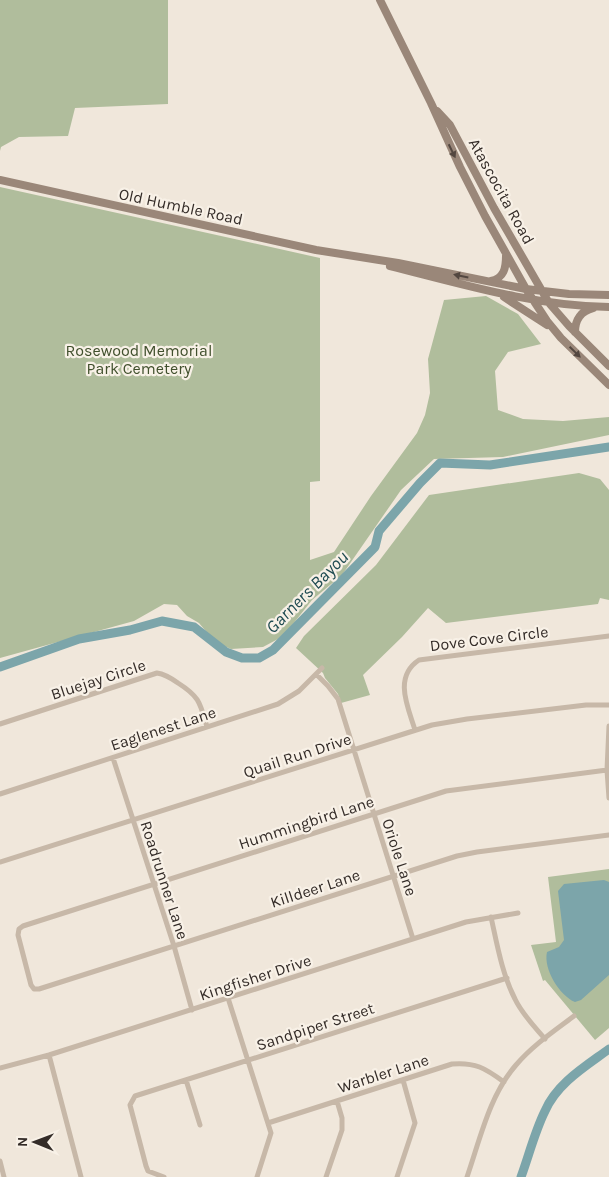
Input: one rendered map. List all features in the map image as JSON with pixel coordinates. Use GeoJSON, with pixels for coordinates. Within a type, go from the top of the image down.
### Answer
{"type":"FeatureCollection","features":[{"type":"Feature","properties":{"kind":"main road","name":"Atascocita Road"},"geometry":{"type":"LineString","coordinates":[[380,0],[433,106],[451,150],[526,289]]}},
{"type":"Feature","properties":{"kind":"main road","name":"Atascocita Road"},"geometry":{"type":"LineString","coordinates":[[433,106],[450,125],[494,208],[543,291]]}},
{"type":"Feature","properties":{"kind":"main road","name":"Old Humble Road"},"geometry":{"type":"LineString","coordinates":[[0,180],[316,250],[398,263],[526,289],[568,294],[609,295]]}},
{"type":"Feature","properties":{"kind":"main road"},"geometry":{"type":"LineString","coordinates":[[489,282],[500,278],[504,272],[506,254]]}},
{"type":"Feature","properties":{"kind":"main road","name":"Old Humble Road"},"geometry":{"type":"LineString","coordinates":[[356,257],[533,300],[609,307]]}},
{"type":"Feature","properties":{"kind":"main road"},"geometry":{"type":"LineString","coordinates":[[526,289],[559,336]]}},
{"type":"Feature","properties":{"kind":"main road"},"geometry":{"type":"LineString","coordinates":[[543,291],[550,303],[575,332],[609,366]]}},
{"type":"Feature","properties":{"kind":"main road"},"geometry":{"type":"LineString","coordinates":[[494,292],[538,319],[559,336],[609,385]]}},
{"type":"Feature","properties":{"kind":"main road"},"geometry":{"type":"LineString","coordinates":[[575,332],[576,321],[583,312],[600,307]]}},
{"type":"Feature","properties":{"kind":"street","name":"Dove Cove Circle"},"geometry":{"type":"LineString","coordinates":[[415,730],[405,697],[404,685],[410,668],[419,660],[609,636]]}},
{"type":"Feature","properties":{"kind":"street","name":"Eaglenest Lane"},"geometry":{"type":"LineString","coordinates":[[0,794],[278,704],[299,692],[322,668]]}},
{"type":"Feature","properties":{"kind":"street","name":"Bluejay Circle"},"geometry":{"type":"LineString","coordinates":[[0,724],[157,674],[166,675],[196,695],[207,727]]}},
{"type":"Feature","properties":{"kind":"street","name":"Oriole Lane"},"geometry":{"type":"LineString","coordinates":[[316,674],[338,699],[413,939]]}},
{"type":"Feature","properties":{"kind":"street","name":"Quail Run Drive"},"geometry":{"type":"LineString","coordinates":[[0,862],[415,730],[466,720],[586,705],[609,706]]}},
{"type":"Feature","properties":{"kind":"street"},"geometry":{"type":"LineString","coordinates":[[609,726],[609,798]]}},
{"type":"Feature","properties":{"kind":"street","name":"Roadrunner Lane"},"geometry":{"type":"LineString","coordinates":[[113,758],[174,946],[192,1010]]}},
{"type":"Feature","properties":{"kind":"street","name":"Hummingbird Lane"},"geometry":{"type":"LineString","coordinates":[[34,989],[31,985],[18,935],[19,929],[22,926],[446,790],[608,770]]}},
{"type":"Feature","properties":{"kind":"street","name":"Killdeer Lane"},"geometry":{"type":"LineString","coordinates":[[34,989],[457,856],[609,835]]}},
{"type":"Feature","properties":{"kind":"street","name":"Kingfisher Drive"},"geometry":{"type":"LineString","coordinates":[[0,1068],[49,1056],[466,922],[518,913]]}},
{"type":"Feature","properties":{"kind":"street"},"geometry":{"type":"LineString","coordinates":[[491,917],[497,944],[515,999],[524,1014],[545,1039]]}},
{"type":"Feature","properties":{"kind":"street","name":"Sandpiper Street"},"geometry":{"type":"LineString","coordinates":[[164,1177],[148,1171],[146,1166],[130,1105],[135,1096],[507,978]]}},
{"type":"Feature","properties":{"kind":"street"},"geometry":{"type":"LineString","coordinates":[[228,998],[268,1123],[271,1138],[257,1177]]}},
{"type":"Feature","properties":{"kind":"street"},"geometry":{"type":"LineString","coordinates":[[467,1177],[494,1100],[504,1082],[526,1054],[574,1016]]}},
{"type":"Feature","properties":{"kind":"street"},"geometry":{"type":"LineString","coordinates":[[49,1056],[81,1177]]}},
{"type":"Feature","properties":{"kind":"street","name":"Warbler Lane"},"geometry":{"type":"LineString","coordinates":[[268,1123],[452,1064],[464,1063],[475,1065],[487,1070],[504,1082]]}},
{"type":"Feature","properties":{"kind":"street"},"geometry":{"type":"LineString","coordinates":[[186,1080],[200,1125]]}},
{"type":"Feature","properties":{"kind":"street"},"geometry":{"type":"LineString","coordinates":[[398,1177],[415,1123],[404,1080]]}},
{"type":"Feature","properties":{"kind":"street"},"geometry":{"type":"LineString","coordinates":[[326,1177],[342,1130],[342,1118],[337,1101]]}},
{"type":"Feature","properties":{"kind":"street"},"geometry":{"type":"LineString","coordinates":[[0,1160],[4,1177]]}},
{"type":"Feature","properties":{"kind":"green space"},"geometry":{"type":"Polygon","coordinates":[[[0,0],[168,0],[168,104],[75,108],[68,136],[19,137],[1,147],[0,151],[0,0]]]}},
{"type":"Feature","properties":{"kind":"green space","name":"Rosewood Memorial Park Cemetery"},"geometry":{"type":"Polygon","coordinates":[[[0,187],[320,258],[320,481],[310,482],[310,560],[334,552],[371,496],[417,433],[425,415],[430,393],[428,359],[444,300],[486,296],[518,314],[541,344],[508,352],[495,371],[498,410],[523,419],[563,421],[609,417],[609,435],[503,457],[434,459],[401,490],[342,575],[312,600],[289,629],[278,639],[263,647],[231,649],[215,642],[199,623],[187,616],[177,605],[164,604],[134,621],[0,658],[0,187]]]}},
{"type":"Feature","properties":{"kind":"green space"},"geometry":{"type":"Polygon","coordinates":[[[579,473],[600,479],[609,490],[609,600],[600,598],[598,604],[446,623],[428,608],[402,637],[363,675],[370,695],[341,703],[338,694],[323,673],[296,648],[304,636],[376,565],[429,495],[579,473]]]}},
{"type":"Feature","properties":{"kind":"green space"},"geometry":{"type":"Polygon","coordinates":[[[609,869],[609,1028],[595,1040],[545,980],[543,981],[531,945],[556,942],[548,877],[609,869]]]}},
{"type":"Feature","properties":{"kind":"water"},"geometry":{"type":"Polygon","coordinates":[[[604,880],[609,882],[609,975],[581,1000],[575,1002],[558,988],[550,974],[546,959],[547,952],[559,947],[564,940],[558,891],[564,884],[604,880]]]}},
{"type":"Feature","properties":{"kind":"waterway","name":"Garners Bayou"},"geometry":{"type":"LineString","coordinates":[[0,667],[79,639],[130,630],[162,621],[194,627],[226,652],[242,658],[259,658],[273,650],[375,547],[379,531],[420,483],[440,463],[490,465],[609,447]]}},
{"type":"Feature","properties":{"kind":"waterway"},"geometry":{"type":"LineString","coordinates":[[521,1177],[538,1127],[550,1101],[573,1076],[609,1049]]}}]}
